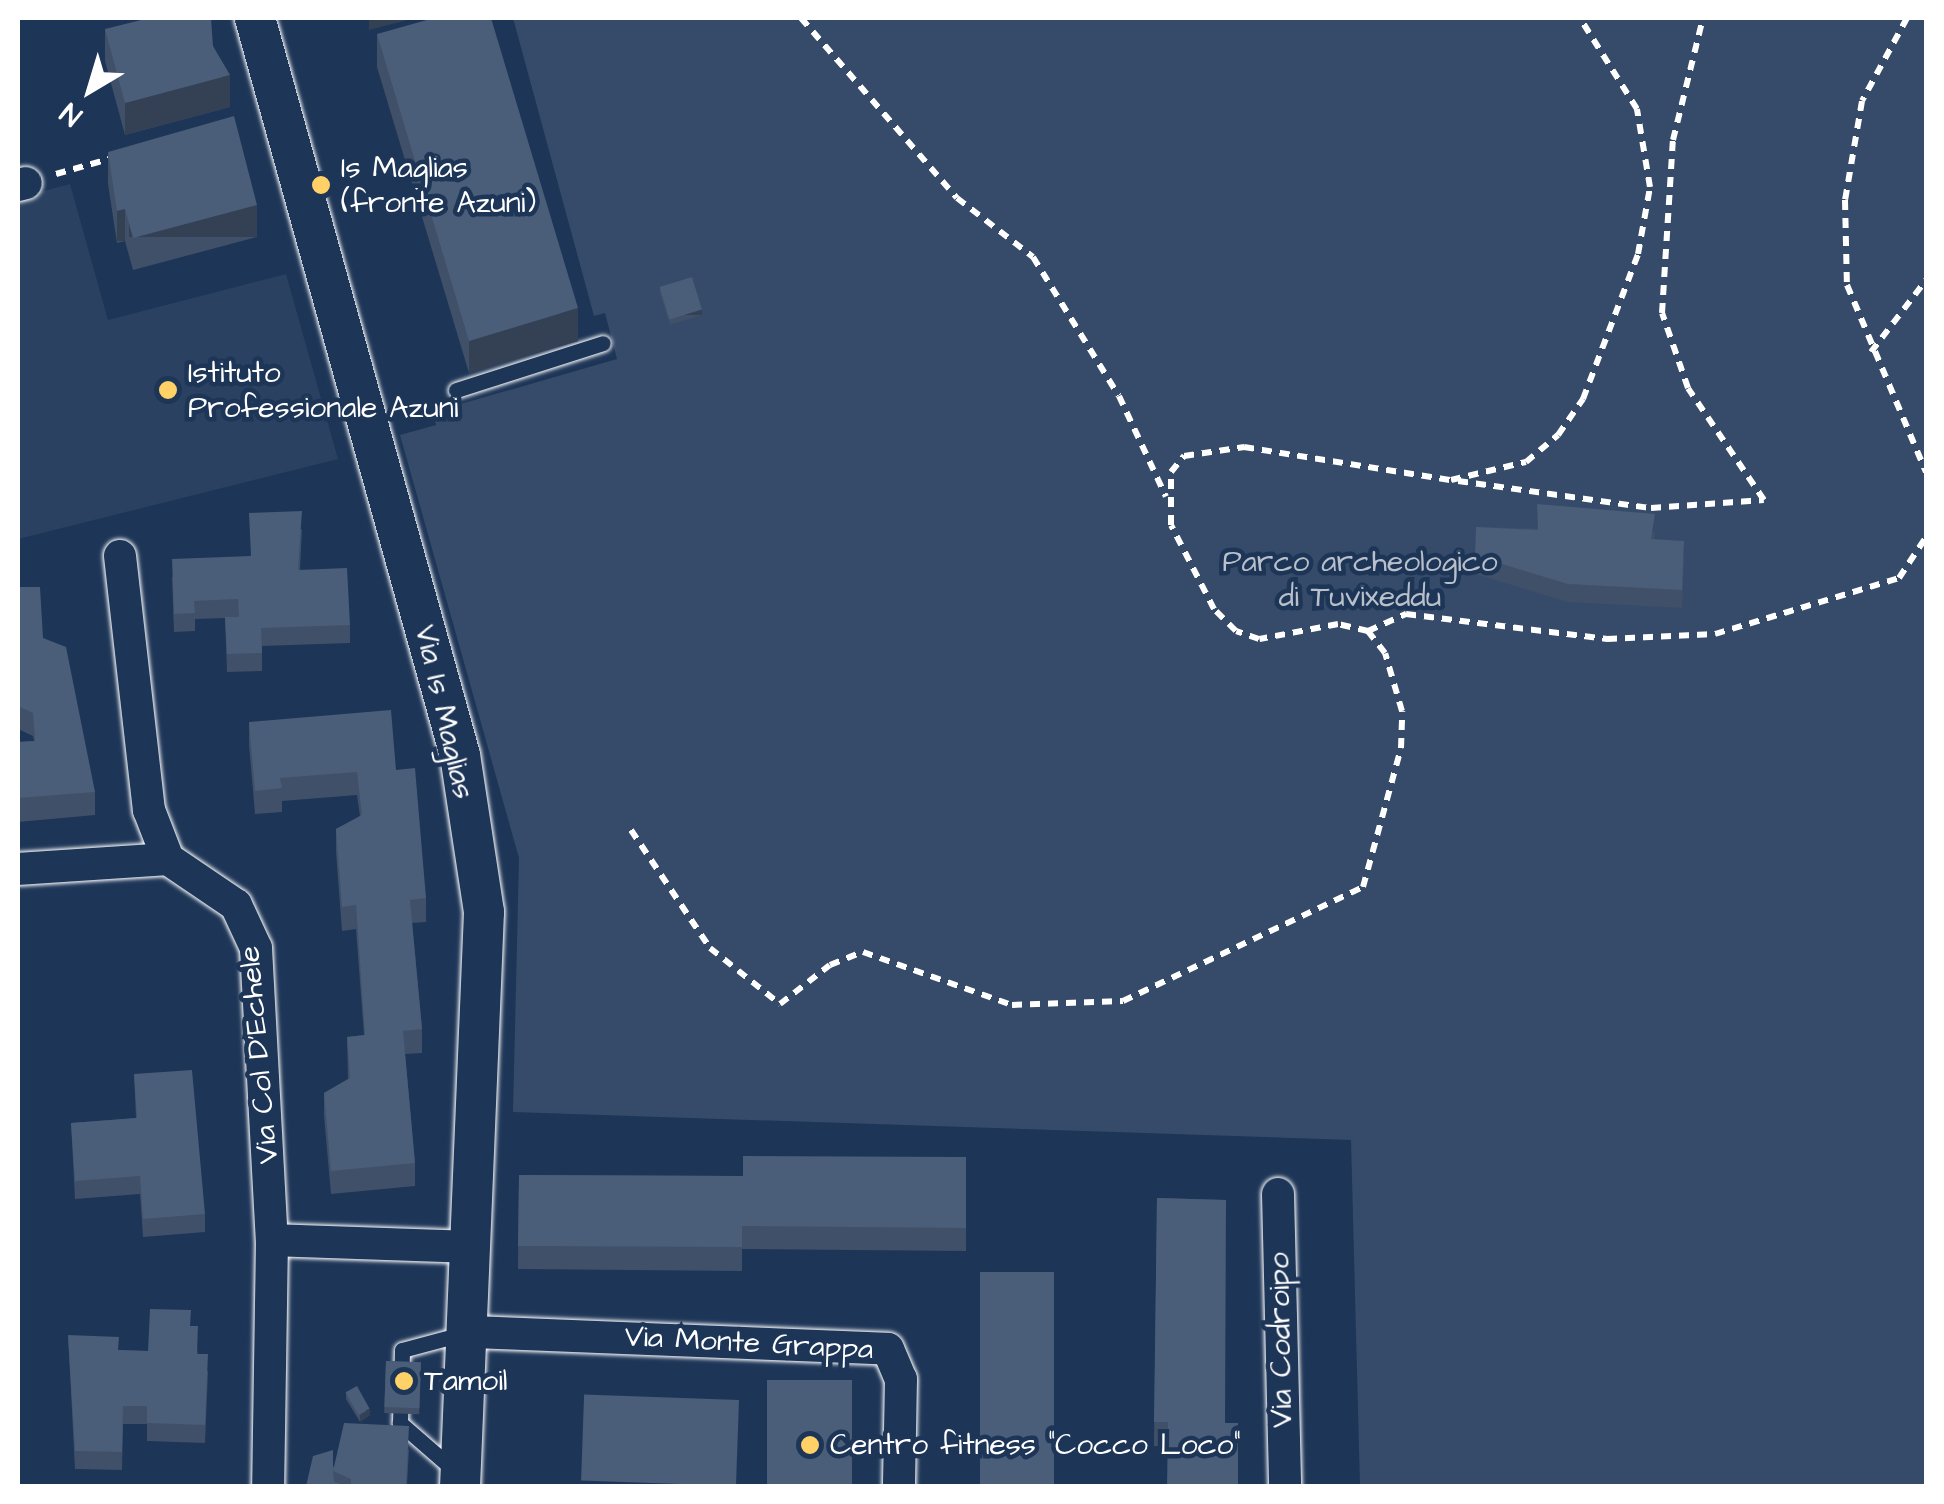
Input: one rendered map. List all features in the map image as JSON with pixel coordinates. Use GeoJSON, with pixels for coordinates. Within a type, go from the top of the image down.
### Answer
{"type":"FeatureCollection","features":[{"type":"Feature","properties":{"kind":"street","name":"Via Is Maglias"},"geometry":{"type":"LineString","coordinates":[[255,18],[460,755],[484,912],[471,1332],[461,1482]]}},
{"type":"Feature","properties":{"kind":"street"},"geometry":{"type":"LineString","coordinates":[[18,869],[168,859],[149,810],[120,556]]}},
{"type":"Feature","properties":{"kind":"street","name":"Via Col D'Echele"},"geometry":{"type":"LineString","coordinates":[[168,859],[236,905],[256,948],[272,1240],[268,1486]]}},
{"type":"Feature","properties":{"kind":"street","name":"Via Codroipo"},"geometry":{"type":"LineString","coordinates":[[1278,1194],[1285,1486]]}},
{"type":"Feature","properties":{"kind":"street"},"geometry":{"type":"LineString","coordinates":[[272,1240],[471,1247]]}},
{"type":"Feature","properties":{"kind":"street","name":"Via Monte Grappa"},"geometry":{"type":"LineString","coordinates":[[471,1332],[888,1349],[901,1379],[899,1486]]}},
{"type":"Feature","properties":{"kind":"lane"},"geometry":{"type":"LineString","coordinates":[[456,390],[603,343]]}},
{"type":"Feature","properties":{"kind":"lane"},"geometry":{"type":"LineString","coordinates":[[461,1482],[400,1422],[402,1350],[471,1332]]}},
{"type":"Feature","properties":{"kind":"path"},"geometry":{"type":"LineString","coordinates":[[800,18],[957,198],[1033,257],[1111,380],[1166,498],[1190,568],[1236,631],[1259,638],[1338,624],[1368,631],[1406,614],[1607,639],[1715,634],[1899,578],[1926,536]]}},
{"type":"Feature","properties":{"kind":"path"},"geometry":{"type":"LineString","coordinates":[[1451,480],[1526,462],[1558,434],[1582,399],[1638,254],[1650,186],[1638,110],[1580,18]]}},
{"type":"Feature","properties":{"kind":"path"},"geometry":{"type":"LineString","coordinates":[[1166,498],[1184,456],[1217,448],[1651,508],[1764,500],[1688,388],[1662,313],[1674,140],[1703,18]]}},
{"type":"Feature","properties":{"kind":"path"},"geometry":{"type":"LineString","coordinates":[[1907,18],[1862,101],[1845,200],[1847,285],[1871,352],[1926,472]]}},
{"type":"Feature","properties":{"kind":"path"},"geometry":{"type":"LineString","coordinates":[[22,184],[135,152]]}},
{"type":"Feature","properties":{"kind":"path"},"geometry":{"type":"LineString","coordinates":[[1871,352],[1926,280]]}},
{"type":"Feature","properties":{"kind":"path"},"geometry":{"type":"LineString","coordinates":[[630,830],[710,948],[780,1004],[830,965],[864,952],[1012,1005],[1123,1001],[1363,888],[1383,836],[1402,711],[1385,652],[1368,631]]}},
{"type":"Feature","properties":{"kind":"shaded area","name":"Istituto Professionale Azuni"},"geometry":{"type":"Polygon","coordinates":[[[70,184],[108,320],[286,274],[338,459],[18,539],[18,198],[70,184]]]}},
{"type":"Feature","properties":{"kind":"green space","name":"Parco archeologico di Tuvixeddu"},"geometry":{"type":"Polygon","coordinates":[[[513,18],[1926,18],[1926,1486],[1360,1486],[1351,1140],[513,1112],[519,858],[400,435],[436,425],[433,412],[617,359],[605,313],[594,316],[513,18]]]}},
{"type":"Feature","properties":{"kind":"building"},"geometry":{"type":"Polygon","coordinates":[[[149,18],[211,18],[213,46],[230,75],[125,103],[105,29],[149,18]]]}},
{"type":"Feature","properties":{"kind":"building"},"geometry":{"type":"Polygon","coordinates":[[[434,18],[491,18],[578,308],[469,341],[377,34],[434,18]]]}},
{"type":"Feature","properties":{"kind":"building"},"geometry":{"type":"Polygon","coordinates":[[[234,116],[257,205],[133,238],[125,209],[117,211],[108,152],[234,116]]]}},
{"type":"Feature","properties":{"kind":"building"},"geometry":{"type":"Polygon","coordinates":[[[692,277],[702,310],[669,319],[659,287],[692,277]]]}},
{"type":"Feature","properties":{"kind":"building"},"geometry":{"type":"Polygon","coordinates":[[[1537,504],[1655,514],[1651,539],[1684,541],[1682,590],[1568,584],[1475,556],[1476,527],[1538,530],[1537,504]]]}},
{"type":"Feature","properties":{"kind":"building"},"geometry":{"type":"Polygon","coordinates":[[[302,511],[298,570],[347,568],[350,625],[261,628],[262,653],[227,654],[225,617],[239,617],[238,599],[194,601],[195,613],[174,614],[172,559],[251,556],[249,513],[302,511]]]}},
{"type":"Feature","properties":{"kind":"building"},"geometry":{"type":"Polygon","coordinates":[[[18,587],[40,587],[43,638],[66,647],[95,792],[18,798],[18,742],[35,741],[33,713],[18,706],[18,587]]]}},
{"type":"Feature","properties":{"kind":"building"},"geometry":{"type":"Polygon","coordinates":[[[391,710],[396,770],[415,768],[426,898],[410,900],[422,1029],[403,1031],[415,1163],[331,1171],[324,1093],[350,1078],[347,1037],[365,1035],[356,905],[342,907],[336,829],[362,815],[357,772],[280,778],[282,788],[255,791],[249,722],[391,710]]]}},
{"type":"Feature","properties":{"kind":"building"},"geometry":{"type":"Polygon","coordinates":[[[192,1070],[205,1214],[143,1219],[140,1176],[75,1181],[71,1123],[137,1118],[134,1074],[192,1070]]]}},
{"type":"Feature","properties":{"kind":"building"},"geometry":{"type":"Polygon","coordinates":[[[743,1156],[966,1157],[966,1228],[742,1226],[742,1247],[518,1246],[519,1175],[743,1176],[743,1156]]]}},
{"type":"Feature","properties":{"kind":"building"},"geometry":{"type":"Polygon","coordinates":[[[1157,1198],[1226,1200],[1225,1423],[1238,1423],[1238,1486],[1167,1486],[1168,1422],[1154,1422],[1157,1198]]]}},
{"type":"Feature","properties":{"kind":"building"},"geometry":{"type":"Polygon","coordinates":[[[980,1272],[1054,1272],[1054,1486],[980,1486],[980,1272]]]}},
{"type":"Feature","properties":{"kind":"building"},"geometry":{"type":"Polygon","coordinates":[[[150,1309],[191,1310],[190,1326],[198,1326],[197,1354],[208,1354],[205,1425],[147,1423],[147,1406],[123,1406],[122,1452],[75,1451],[68,1335],[119,1337],[118,1350],[148,1351],[150,1309]]]}},
{"type":"Feature","properties":{"kind":"building"},"geometry":{"type":"Polygon","coordinates":[[[386,1361],[421,1362],[419,1408],[384,1407],[386,1361]]]}},
{"type":"Feature","properties":{"kind":"building","name":"Centro fitness \"Cocco Loco\""},"geometry":{"type":"Polygon","coordinates":[[[767,1380],[852,1380],[852,1486],[767,1486],[767,1380]]]}},
{"type":"Feature","properties":{"kind":"building"},"geometry":{"type":"Polygon","coordinates":[[[357,1386],[370,1409],[358,1415],[346,1392],[357,1386]]]}},
{"type":"Feature","properties":{"kind":"building"},"geometry":{"type":"Polygon","coordinates":[[[584,1395],[739,1400],[736,1486],[581,1481],[584,1395]]]}},
{"type":"Feature","properties":{"kind":"building"},"geometry":{"type":"Polygon","coordinates":[[[344,1423],[409,1426],[406,1486],[351,1486],[351,1479],[333,1471],[344,1423]]]}},
{"type":"Feature","properties":{"kind":"building"},"geometry":{"type":"Polygon","coordinates":[[[333,1450],[334,1482],[347,1486],[306,1486],[313,1456],[333,1450]]]}},
{"type":"Feature","properties":{"kind":"place","name":"Is Maglias (fronte Azuni)"},"geometry":{"type":"Point","coordinates":[321,185]}},
{"type":"Feature","properties":{"kind":"place","name":"Istituto Professionale Azuni"},"geometry":{"type":"Point","coordinates":[168,390]}},
{"type":"Feature","properties":{"kind":"place","name":"Tamoil"},"geometry":{"type":"Point","coordinates":[404,1381]}},
{"type":"Feature","properties":{"kind":"place","name":"Centro fitness \"Cocco Loco\""},"geometry":{"type":"Point","coordinates":[810,1445]}}]}
